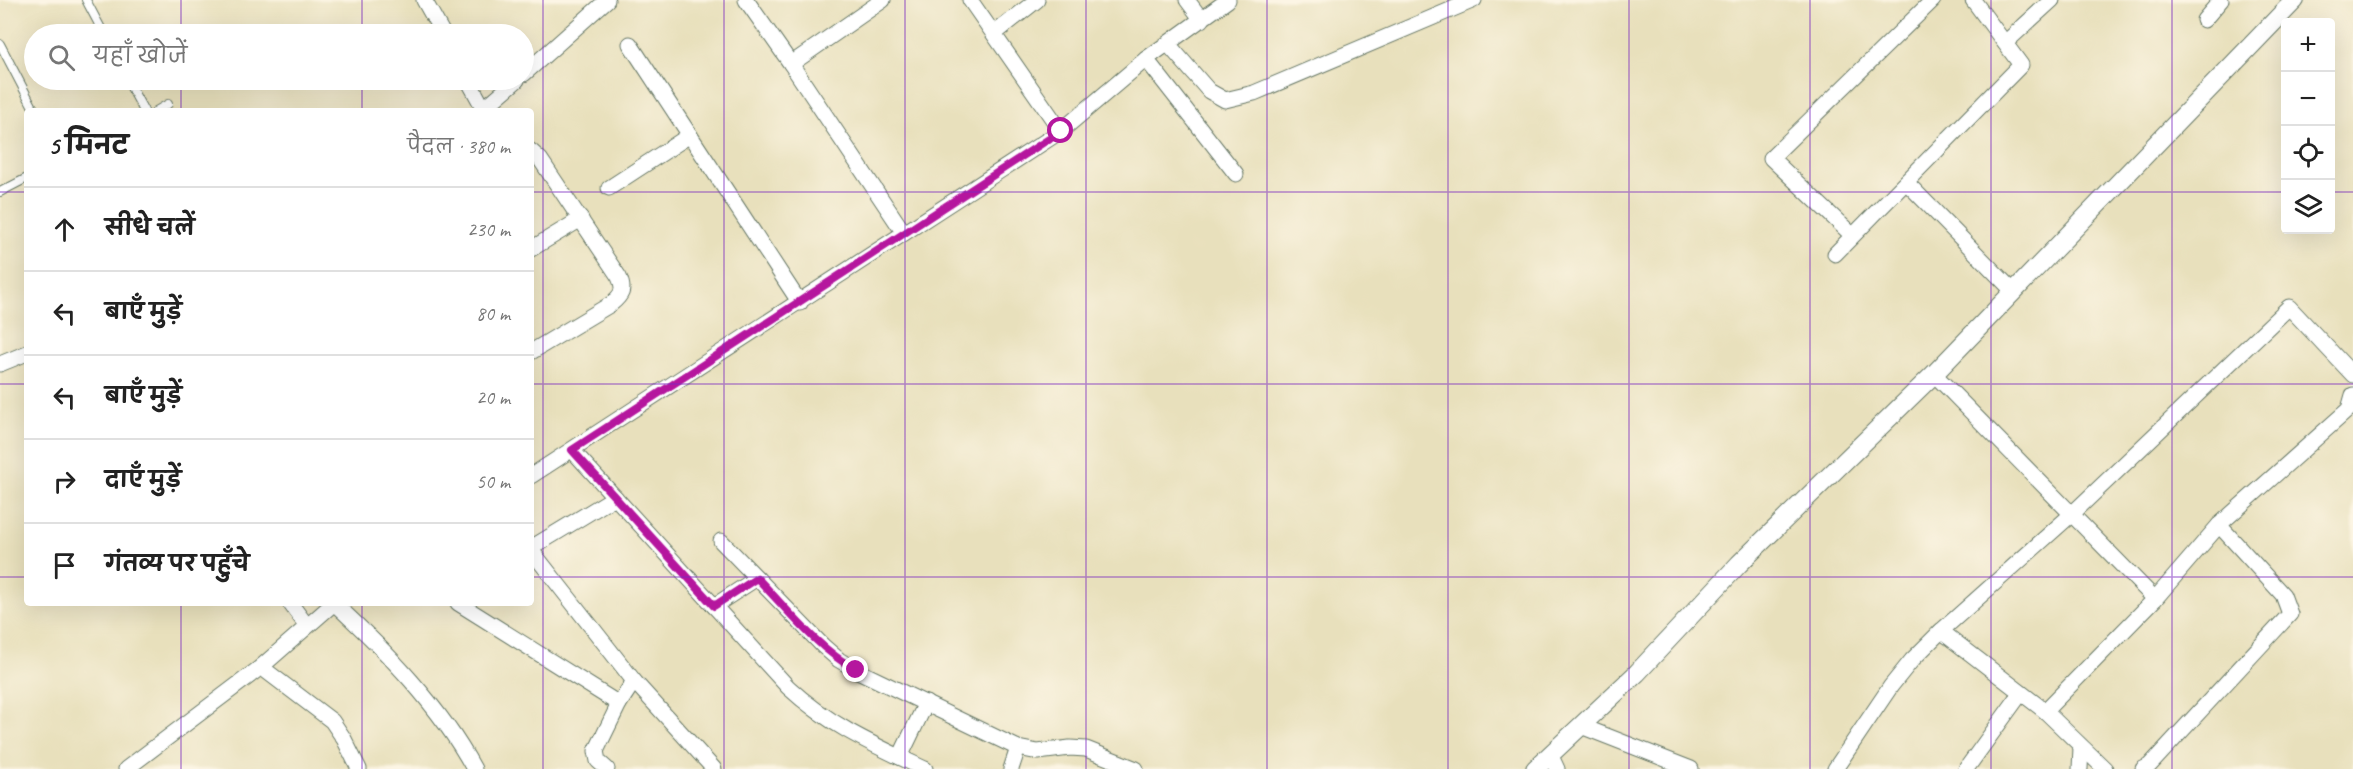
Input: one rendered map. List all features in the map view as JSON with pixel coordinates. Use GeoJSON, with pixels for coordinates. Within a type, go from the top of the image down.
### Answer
{"type":"FeatureCollection","features":[{"type":"Feature","properties":{"kind":"street"},"geometry":{"type":"LineString","coordinates":[[424,0],[437,24]]}},
{"type":"Feature","properties":{"kind":"street"},"geometry":{"type":"LineString","coordinates":[[534,65],[607,0]]}},
{"type":"Feature","properties":{"kind":"street"},"geometry":{"type":"LineString","coordinates":[[791,64],[883,0]]}},
{"type":"Feature","properties":{"kind":"street"},"geometry":{"type":"LineString","coordinates":[[970,0],[1061,131]]}},
{"type":"Feature","properties":{"kind":"street"},"geometry":{"type":"LineString","coordinates":[[994,34],[1037,0]]}},
{"type":"Feature","properties":{"kind":"street"},"geometry":{"type":"LineString","coordinates":[[1187,0],[1202,20]]}},
{"type":"Feature","properties":{"kind":"street"},"geometry":{"type":"LineString","coordinates":[[534,474],[1061,131],[1146,59],[1228,0]]}},
{"type":"Feature","properties":{"kind":"street"},"geometry":{"type":"LineString","coordinates":[[1168,44],[1209,91],[1225,100],[1254,93],[1474,0]]}},
{"type":"Feature","properties":{"kind":"street"},"geometry":{"type":"LineString","coordinates":[[1852,235],[1771,158],[1933,0]]}},
{"type":"Feature","properties":{"kind":"street"},"geometry":{"type":"LineString","coordinates":[[1835,254],[2021,65],[1973,0]]}},
{"type":"Feature","properties":{"kind":"street"},"geometry":{"type":"LineString","coordinates":[[2005,43],[2052,0]]}},
{"type":"Feature","properties":{"kind":"street"},"geometry":{"type":"LineString","coordinates":[[2204,20],[2221,0]]}},
{"type":"Feature","properties":{"kind":"street"},"geometry":{"type":"LineString","coordinates":[[1535,769],[1553,761],[1581,726],[1637,673],[1739,564],[1934,374],[2295,0]]}},
{"type":"Feature","properties":{"kind":"street"},"geometry":{"type":"LineString","coordinates":[[753,3],[904,233]]}},
{"type":"Feature","properties":{"kind":"street"},"geometry":{"type":"LineString","coordinates":[[630,44],[800,303]]}},
{"type":"Feature","properties":{"kind":"street"},"geometry":{"type":"LineString","coordinates":[[1146,59],[1236,174]]}},
{"type":"Feature","properties":{"kind":"street"},"geometry":{"type":"LineString","coordinates":[[473,90],[482,108]]}},
{"type":"Feature","properties":{"kind":"street"},"geometry":{"type":"LineString","coordinates":[[485,108],[506,90]]}},
{"type":"Feature","properties":{"kind":"street"},"geometry":{"type":"LineString","coordinates":[[609,188],[690,135]]}},
{"type":"Feature","properties":{"kind":"street"},"geometry":{"type":"LineString","coordinates":[[534,154],[581,219],[619,277],[623,288],[622,295],[611,304],[534,350]]}},
{"type":"Feature","properties":{"kind":"street"},"geometry":{"type":"LineString","coordinates":[[1906,182],[2014,292]]}},
{"type":"Feature","properties":{"kind":"street"},"geometry":{"type":"LineString","coordinates":[[534,247],[581,219]]}},
{"type":"Feature","properties":{"kind":"street"},"geometry":{"type":"LineString","coordinates":[[1835,769],[1891,686],[1912,660],[1941,631],[2072,514],[2289,307],[2353,375]]}},
{"type":"Feature","properties":{"kind":"street"},"geometry":{"type":"LineString","coordinates":[[0,364],[24,354]]}},
{"type":"Feature","properties":{"kind":"street"},"geometry":{"type":"LineString","coordinates":[[1934,374],[2155,599]]}},
{"type":"Feature","properties":{"kind":"street"},"geometry":{"type":"LineString","coordinates":[[2045,711],[2155,599],[2218,525],[2349,409],[2353,395]]}},
{"type":"Feature","properties":{"kind":"street"},"geometry":{"type":"LineString","coordinates":[[572,450],[804,702],[840,728],[925,769]]}},
{"type":"Feature","properties":{"kind":"street"},"geometry":{"type":"LineString","coordinates":[[534,547],[615,497]]}},
{"type":"Feature","properties":{"kind":"street"},"geometry":{"type":"LineString","coordinates":[[2143,769],[2149,766],[2290,614],[2283,595],[2218,525]]}},
{"type":"Feature","properties":{"kind":"street"},"geometry":{"type":"LineString","coordinates":[[721,540],[838,660],[1018,748],[1038,752],[1070,748],[1086,749],[1136,769]]}},
{"type":"Feature","properties":{"kind":"street"},"geometry":{"type":"LineString","coordinates":[[534,553],[634,681],[714,769]]}},
{"type":"Feature","properties":{"kind":"street"},"geometry":{"type":"LineString","coordinates":[[714,606],[757,578]]}},
{"type":"Feature","properties":{"kind":"street"},"geometry":{"type":"LineString","coordinates":[[292,606],[307,626]]}},
{"type":"Feature","properties":{"kind":"street"},"geometry":{"type":"LineString","coordinates":[[126,769],[261,667],[330,606]]}},
{"type":"Feature","properties":{"kind":"street"},"geometry":{"type":"LineString","coordinates":[[337,606],[375,642],[441,718],[474,769]]}},
{"type":"Feature","properties":{"kind":"street"},"geometry":{"type":"LineString","coordinates":[[463,606],[619,704]]}},
{"type":"Feature","properties":{"kind":"street"},"geometry":{"type":"LineString","coordinates":[[1941,631],[2045,711],[2105,769]]}},
{"type":"Feature","properties":{"kind":"street"},"geometry":{"type":"LineString","coordinates":[[261,667],[332,721],[344,739],[356,768]]}},
{"type":"Feature","properties":{"kind":"street"},"geometry":{"type":"LineString","coordinates":[[607,769],[598,761],[596,751],[619,704],[634,681]]}},
{"type":"Feature","properties":{"kind":"street"},"geometry":{"type":"LineString","coordinates":[[1966,769],[2021,693]]}},
{"type":"Feature","properties":{"kind":"street"},"geometry":{"type":"LineString","coordinates":[[900,758],[926,703]]}},
{"type":"Feature","properties":{"kind":"street"},"geometry":{"type":"LineString","coordinates":[[1581,726],[1691,769]]}},
{"type":"Feature","properties":{"kind":"street"},"geometry":{"type":"LineString","coordinates":[[2080,769],[2081,747]]}},
{"type":"Feature","properties":{"kind":"street"},"geometry":{"type":"LineString","coordinates":[[1011,769],[1018,748]]}},
{"type":"Feature","properties":{"kind":"lane"},"geometry":{"type":"LineString","coordinates":[[86,0],[99,24]]}},
{"type":"Feature","properties":{"kind":"lane"},"geometry":{"type":"LineString","coordinates":[[0,44],[24,89]]}},
{"type":"Feature","properties":{"kind":"lane"},"geometry":{"type":"LineString","coordinates":[[25,90],[34,108]]}},
{"type":"Feature","properties":{"kind":"lane"},"geometry":{"type":"LineString","coordinates":[[132,90],[142,108]]}},
{"type":"Feature","properties":{"kind":"lane"},"geometry":{"type":"LineString","coordinates":[[161,108],[168,104]]}},
{"type":"Feature","properties":{"kind":"lane"},"geometry":{"type":"LineString","coordinates":[[0,192],[24,180]]}},
{"type":"Feature","properties":{"kind":"route"},"geometry":{"type":"LineString","coordinates":[[856,670],[838,660],[757,578],[714,606],[572,450],[1061,131]]}}]}
